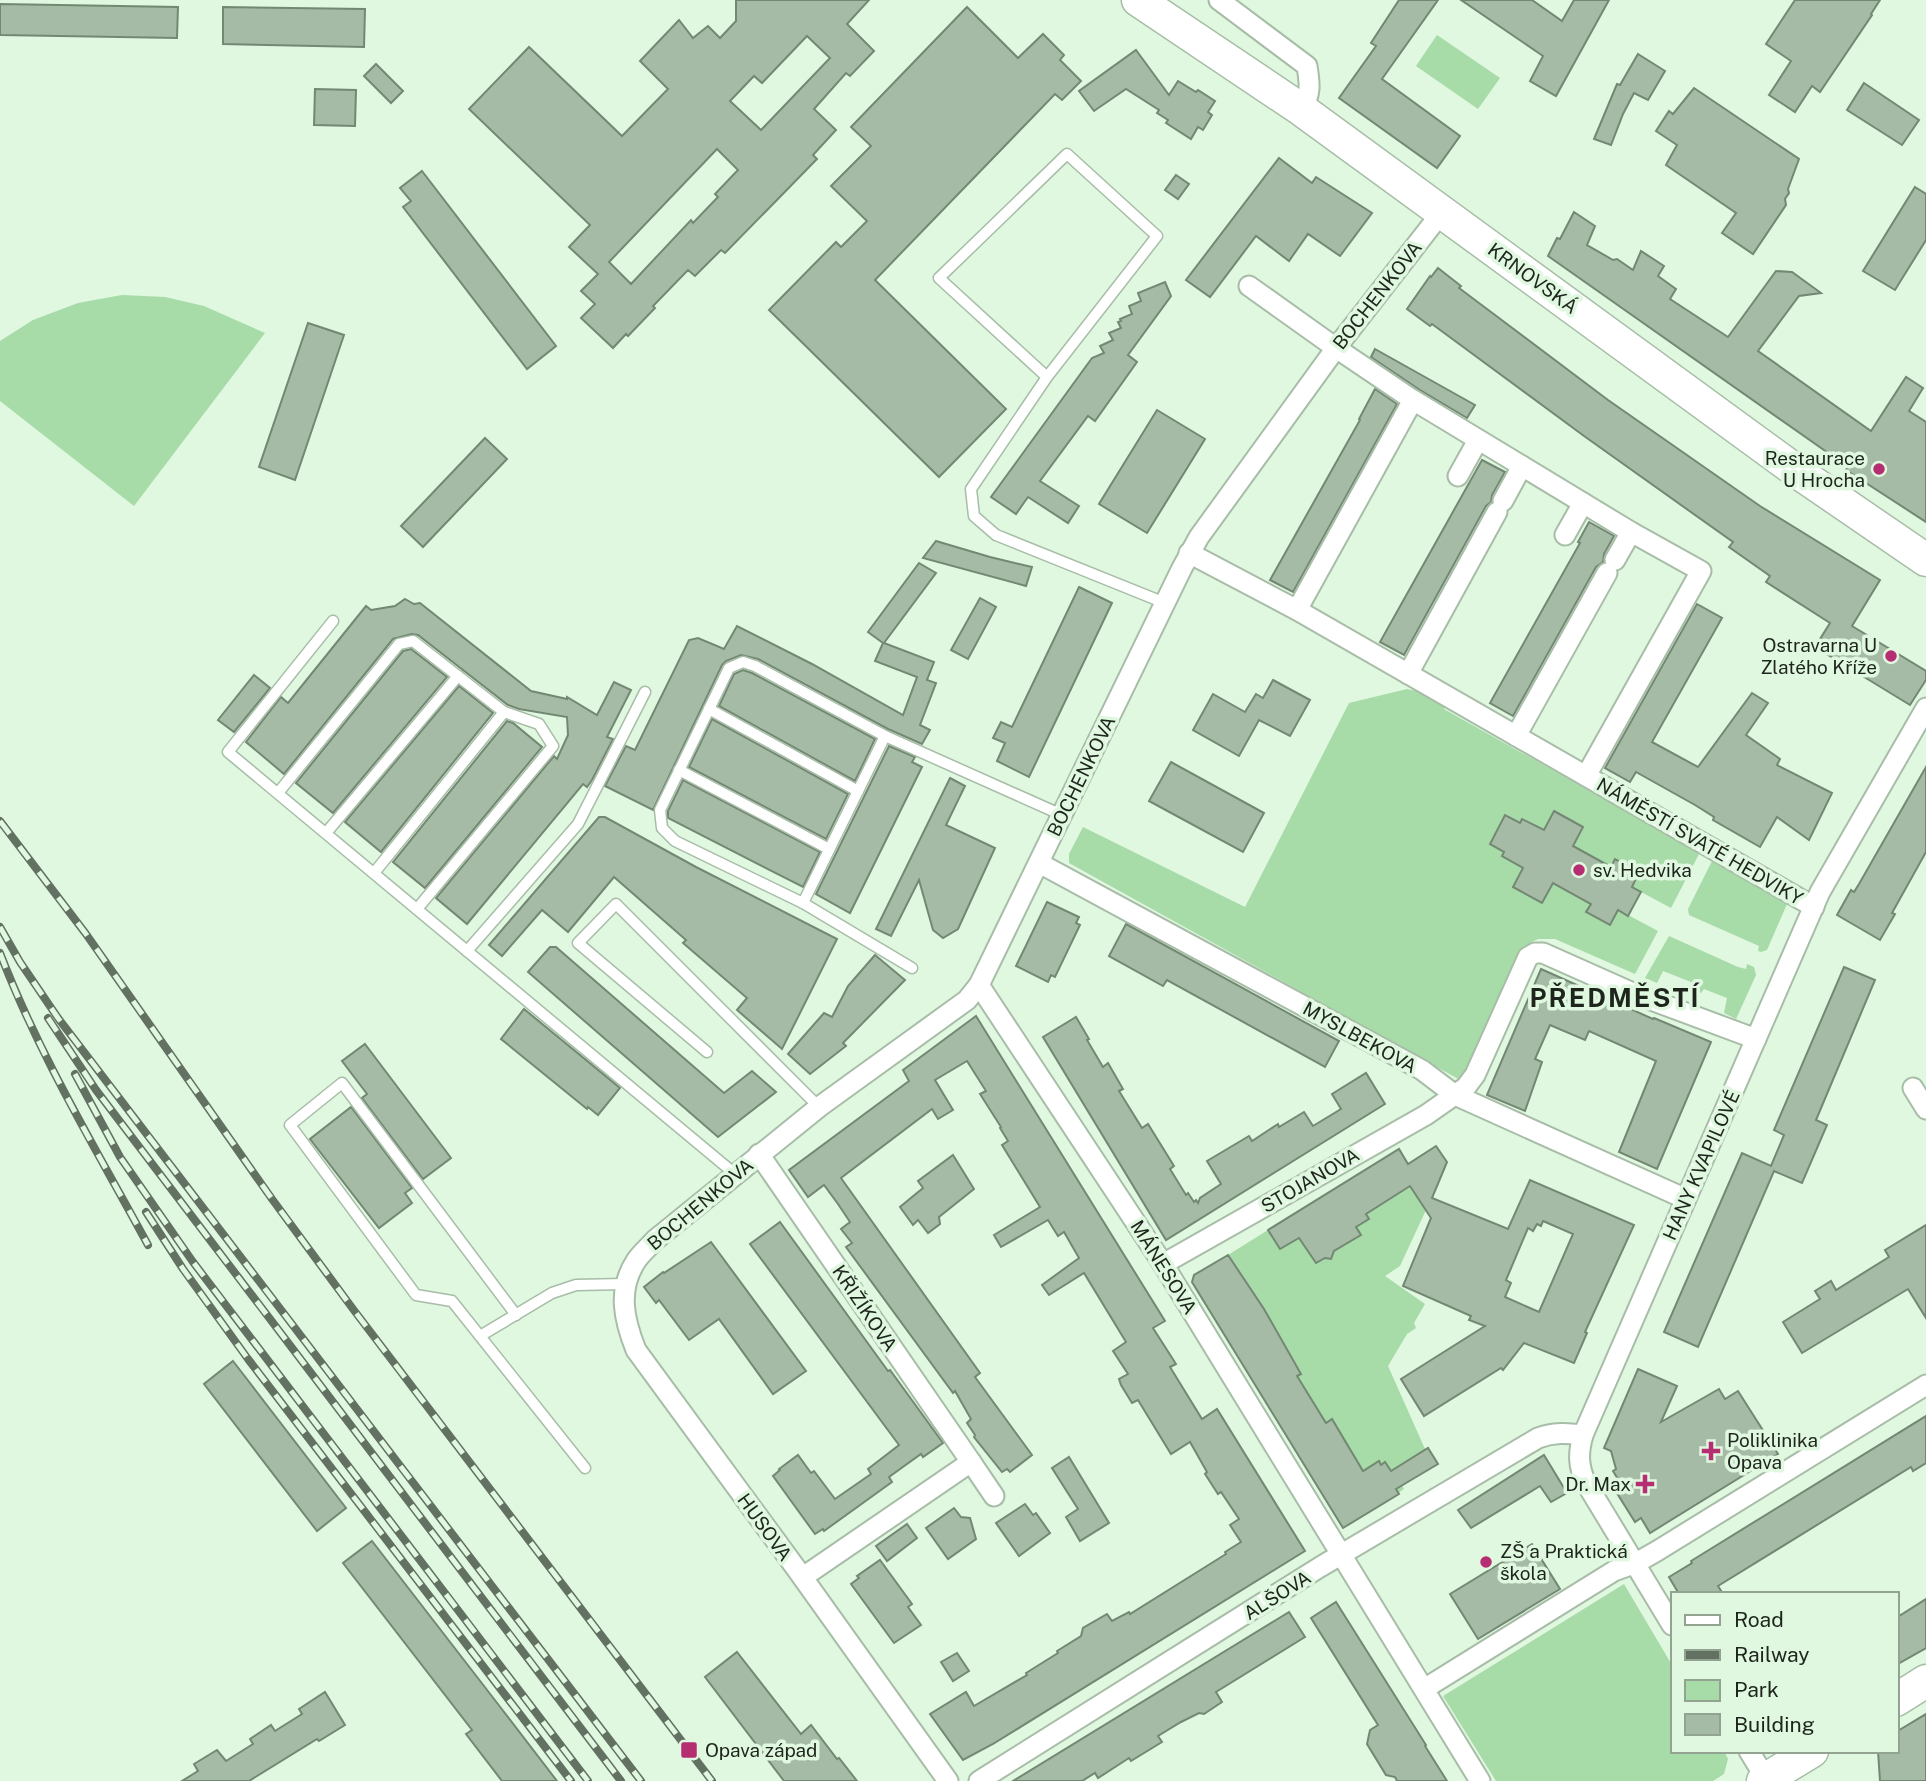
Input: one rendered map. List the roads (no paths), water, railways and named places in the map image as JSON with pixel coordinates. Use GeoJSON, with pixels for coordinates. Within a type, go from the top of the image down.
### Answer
{"type":"FeatureCollection","features":[{"type":"Feature","properties":{"kind":"main road","name":"KRNOVSKÁ"},"geometry":{"type":"LineString","coordinates":[[1138,0],[1302,110],[1799,473],[1926,560]]}},
{"type":"Feature","properties":{"kind":"main road"},"geometry":{"type":"LineString","coordinates":[[1898,1699],[1926,1681]]}},
{"type":"Feature","properties":{"kind":"main road"},"geometry":{"type":"LineString","coordinates":[[1765,1780],[1809,1753]]}},
{"type":"Feature","properties":{"kind":"street"},"geometry":{"type":"LineString","coordinates":[[1219,0],[1307,66],[1309,97],[1302,110]]}},
{"type":"Feature","properties":{"kind":"street","name":"BOCHENKOVA"},"geometry":{"type":"LineString","coordinates":[[637,1260],[655,1240],[735,1174],[819,1107],[967,1000],[979,985],[1189,553],[1336,348],[1442,212]]}},
{"type":"Feature","properties":{"kind":"street","name":"NÁMĚSTÍ SVATÉ HEDVIKY"},"geometry":{"type":"LineString","coordinates":[[1249,286],[1413,400],[1631,532],[1701,571],[1586,776]]}},
{"type":"Feature","properties":{"kind":"street"},"geometry":{"type":"LineString","coordinates":[[1297,610],[1413,400]]}},
{"type":"Feature","properties":{"kind":"street"},"geometry":{"type":"LineString","coordinates":[[1458,476],[1478,440]]}},
{"type":"Feature","properties":{"kind":"street"},"geometry":{"type":"LineString","coordinates":[[1408,674],[1522,466]]}},
{"type":"Feature","properties":{"kind":"street"},"geometry":{"type":"LineString","coordinates":[[1565,535],[1583,503]]}},
{"type":"Feature","properties":{"kind":"street"},"geometry":{"type":"LineString","coordinates":[[1516,736],[1631,532]]}},
{"type":"Feature","properties":{"kind":"street","name":"NÁMĚSTÍ SVATÉ HEDVIKY"},"geometry":{"type":"LineString","coordinates":[[1189,553],[1297,610],[1814,907]]}},
{"type":"Feature","properties":{"kind":"street","name":"HANY KVAPILOVÉ"},"geometry":{"type":"LineString","coordinates":[[1671,1623],[1586,1483],[1581,1471],[1579,1449],[1820,892],[1926,708]]}},
{"type":"Feature","properties":{"kind":"street","name":"MYSLBEKOVA"},"geometry":{"type":"LineString","coordinates":[[1039,863],[1422,1070],[1455,1095],[1686,1199]]}},
{"type":"Feature","properties":{"kind":"street"},"geometry":{"type":"LineString","coordinates":[[1455,1095],[1471,1081],[1528,957],[1535,953],[1543,953],[1635,994],[1756,1039]]}},
{"type":"Feature","properties":{"kind":"street","name":"MÁNESOVA"},"geometry":{"type":"LineString","coordinates":[[979,985],[1163,1264],[1480,1781]]}},
{"type":"Feature","properties":{"kind":"street"},"geometry":{"type":"LineString","coordinates":[[1913,1088],[1926,1109]]}},
{"type":"Feature","properties":{"kind":"street","name":"STOJANOVA"},"geometry":{"type":"LineString","coordinates":[[1163,1264],[1426,1115],[1455,1095]]}},
{"type":"Feature","properties":{"kind":"street","name":"KŘIŽÍKOVA"},"geometry":{"type":"LineString","coordinates":[[760,1154],[994,1496]]}},
{"type":"Feature","properties":{"kind":"street","name":"HUSOVA"},"geometry":{"type":"LineString","coordinates":[[637,1260],[625,1284],[623,1305],[627,1327],[636,1350],[803,1577],[948,1781]]}},
{"type":"Feature","properties":{"kind":"street"},"geometry":{"type":"LineString","coordinates":[[1424,1689],[1614,1571],[1636,1563],[1926,1385]]}},
{"type":"Feature","properties":{"kind":"street","name":"ALŠOVA"},"geometry":{"type":"LineString","coordinates":[[979,1781],[1341,1555],[1538,1438],[1562,1433],[1583,1435]]}},
{"type":"Feature","properties":{"kind":"street"},"geometry":{"type":"LineString","coordinates":[[803,1577],[971,1462]]}},
{"type":"Feature","properties":{"kind":"street"},"geometry":{"type":"LineString","coordinates":[[1750,1753],[1765,1780]]}},
{"type":"Feature","properties":{"kind":"lane"},"geometry":{"type":"LineString","coordinates":[[1048,377],[939,278],[1067,154],[1157,236],[1048,377],[971,489],[974,516],[996,535],[1165,603]]}},
{"type":"Feature","properties":{"kind":"lane"},"geometry":{"type":"LineString","coordinates":[[333,621],[228,752],[735,1174]]}},
{"type":"Feature","properties":{"kind":"lane"},"geometry":{"type":"LineString","coordinates":[[278,793],[399,644],[413,641],[504,712],[539,724],[552,746],[417,909]]}},
{"type":"Feature","properties":{"kind":"lane"},"geometry":{"type":"LineString","coordinates":[[912,968],[803,903],[676,841],[662,828],[660,810],[729,668],[743,662],[755,666],[885,736],[1062,815]]}},
{"type":"Feature","properties":{"kind":"lane"},"geometry":{"type":"LineString","coordinates":[[326,834],[458,676]]}},
{"type":"Feature","properties":{"kind":"lane"},"geometry":{"type":"LineString","coordinates":[[467,951],[578,824],[645,692]]}},
{"type":"Feature","properties":{"kind":"lane"},"geometry":{"type":"LineString","coordinates":[[709,709],[858,791]]}},
{"type":"Feature","properties":{"kind":"lane"},"geometry":{"type":"LineString","coordinates":[[374,873],[504,712]]}},
{"type":"Feature","properties":{"kind":"lane"},"geometry":{"type":"LineString","coordinates":[[803,903],[885,736]]}},
{"type":"Feature","properties":{"kind":"lane"},"geometry":{"type":"LineString","coordinates":[[679,770],[829,849]]}},
{"type":"Feature","properties":{"kind":"lane"},"geometry":{"type":"LineString","coordinates":[[707,1052],[578,943],[616,904],[819,1107]]}},
{"type":"Feature","properties":{"kind":"lane"},"geometry":{"type":"LineString","coordinates":[[516,1315],[342,1083],[290,1125],[415,1295],[452,1301],[585,1468]]}},
{"type":"Feature","properties":{"kind":"lane"},"geometry":{"type":"LineString","coordinates":[[480,1336],[552,1293],[576,1285],[625,1284]]}},
{"type":"Feature","properties":{"kind":"railway"},"geometry":{"type":"LineString","coordinates":[[0,821],[86,934],[272,1199],[353,1309],[712,1781]]}},
{"type":"Feature","properties":{"kind":"railway"},"geometry":{"type":"LineString","coordinates":[[0,927],[58,1018],[641,1781]]}},
{"type":"Feature","properties":{"kind":"railway"},"geometry":{"type":"LineString","coordinates":[[0,953],[50,1065],[148,1245]]}},
{"type":"Feature","properties":{"kind":"railway"},"geometry":{"type":"LineString","coordinates":[[48,1018],[96,1090],[621,1781]]}},
{"type":"Feature","properties":{"kind":"railway"},"geometry":{"type":"LineString","coordinates":[[75,1074],[120,1157],[193,1262],[588,1781]]}},
{"type":"Feature","properties":{"kind":"railway"},"geometry":{"type":"LineString","coordinates":[[146,1212],[248,1359],[571,1781]]}},
{"type":"Feature","properties":{"kind":"place","name":"Restaurace U Hrocha"},"geometry":{"type":"Point","coordinates":[1879,469]}},
{"type":"Feature","properties":{"kind":"place","name":"Ostravarna U Zlatého Kříže"},"geometry":{"type":"Point","coordinates":[1891,656]}},
{"type":"Feature","properties":{"kind":"place","name":"sv. Hedvika"},"geometry":{"type":"Point","coordinates":[1579,870]}},
{"type":"Feature","properties":{"kind":"place","name":"Poliklinika Opava"},"geometry":{"type":"Point","coordinates":[1711,1451]}},
{"type":"Feature","properties":{"kind":"place","name":"Dr. Max"},"geometry":{"type":"Point","coordinates":[1645,1484]}},
{"type":"Feature","properties":{"kind":"place","name":"ZŠ a Praktická škola"},"geometry":{"type":"Point","coordinates":[1486,1562]}},
{"type":"Feature","properties":{"kind":"place","name":"Opava západ"},"geometry":{"type":"Point","coordinates":[689,1750]}},
{"type":"Feature","properties":{"kind":"district","name":"PŘEDMĚSTÍ"},"geometry":{"type":"Point","coordinates":[1615,998]}}]}
